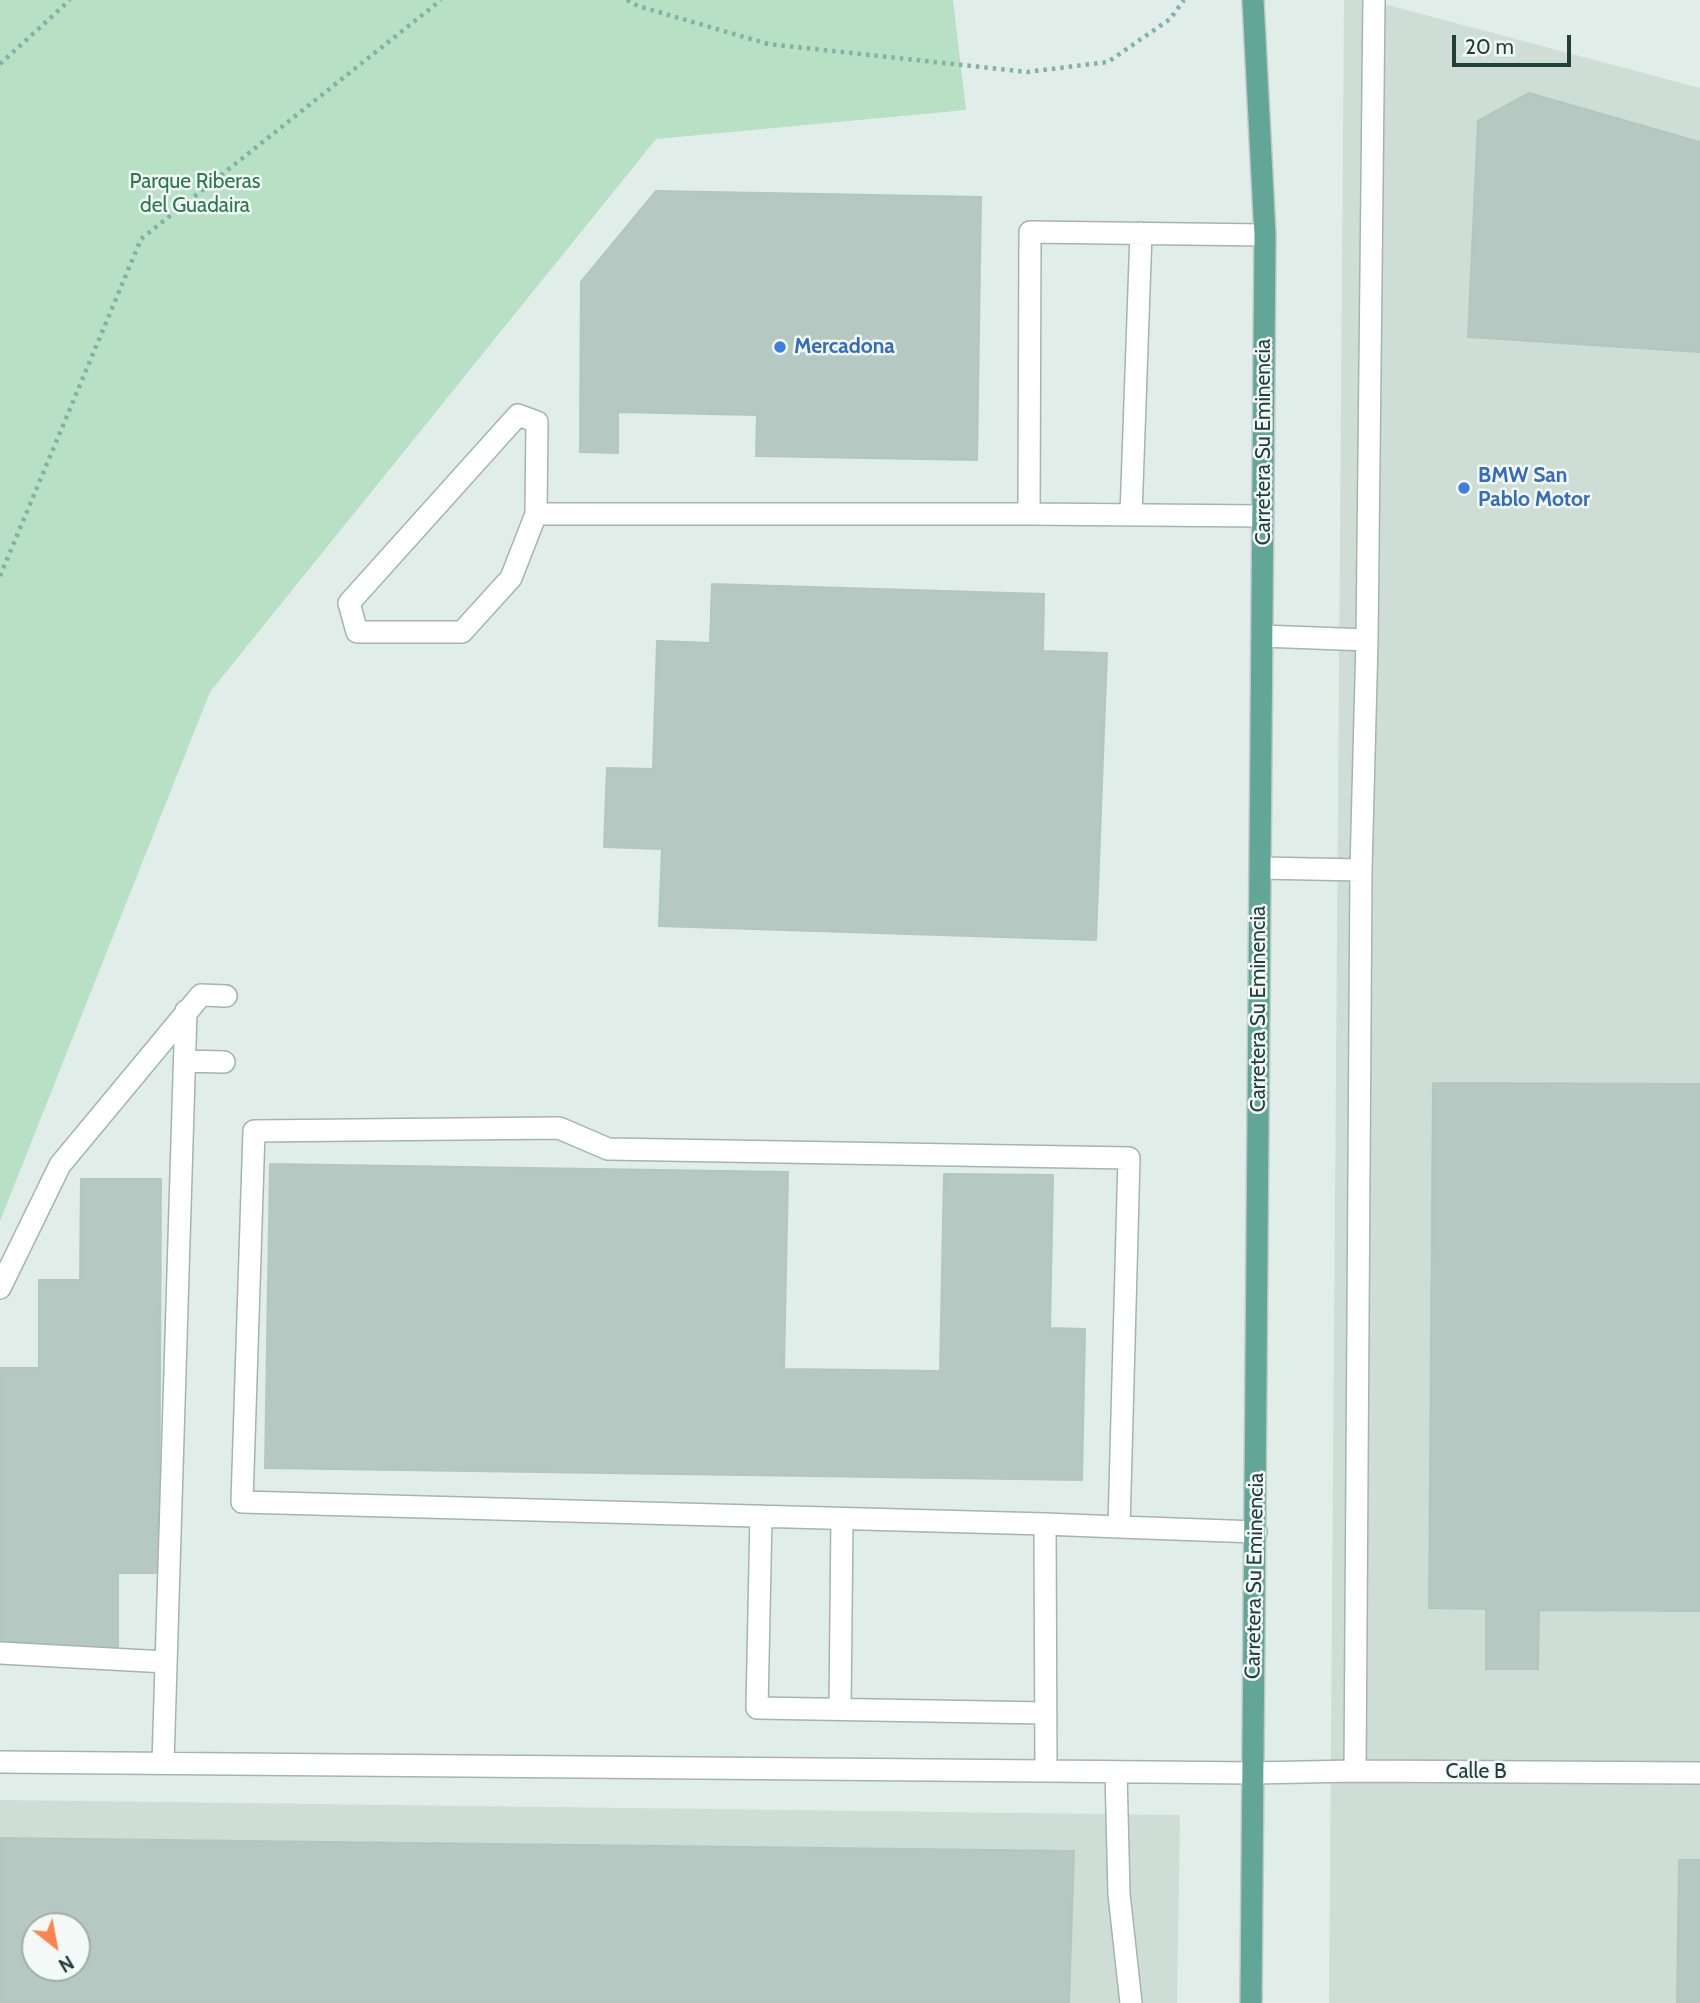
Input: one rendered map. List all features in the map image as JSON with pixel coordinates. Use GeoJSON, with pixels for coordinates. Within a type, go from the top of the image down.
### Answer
{"type":"FeatureCollection","features":[{"type":"Feature","properties":{"kind":"main road","name":"Carretera Su Eminencia"},"geometry":{"type":"LineString","coordinates":[[1251,2003],[1265,235],[1254,5]]}},
{"type":"Feature","properties":{"kind":"street"},"geometry":{"type":"LineString","coordinates":[[1355,1771],[1361,870],[1367,640],[1374,0]]}},
{"type":"Feature","properties":{"kind":"street"},"geometry":{"type":"LineString","coordinates":[[1030,513],[1030,232],[1265,235]]}},
{"type":"Feature","properties":{"kind":"street"},"geometry":{"type":"LineString","coordinates":[[1131,514],[1141,233]]}},
{"type":"Feature","properties":{"kind":"street"},"geometry":{"type":"LineString","coordinates":[[517,415],[537,422],[536,514],[512,578],[462,632],[356,632],[349,603],[517,415]]}},
{"type":"Feature","properties":{"kind":"street"},"geometry":{"type":"LineString","coordinates":[[536,514],[1030,513],[1263,516]]}},
{"type":"Feature","properties":{"kind":"street"},"geometry":{"type":"LineString","coordinates":[[1262,636],[1367,640]]}},
{"type":"Feature","properties":{"kind":"street"},"geometry":{"type":"LineString","coordinates":[[1261,868],[1361,870]]}},
{"type":"Feature","properties":{"kind":"street"},"geometry":{"type":"LineString","coordinates":[[0,1288],[60,1165],[201,995],[226,996]]}},
{"type":"Feature","properties":{"kind":"street"},"geometry":{"type":"LineString","coordinates":[[163,1763],[186,1011]]}},
{"type":"Feature","properties":{"kind":"street"},"geometry":{"type":"LineString","coordinates":[[184,1061],[224,1062]]}},
{"type":"Feature","properties":{"kind":"street"},"geometry":{"type":"LineString","coordinates":[[1119,1528],[1129,1158],[608,1149],[559,1128],[254,1131],[243,1502],[1045,1524],[1119,1528],[1256,1532]]}},
{"type":"Feature","properties":{"kind":"street"},"geometry":{"type":"LineString","coordinates":[[761,1516],[757,1708],[1045,1713]]}},
{"type":"Feature","properties":{"kind":"street"},"geometry":{"type":"LineString","coordinates":[[840,1709],[842,1519]]}},
{"type":"Feature","properties":{"kind":"street"},"geometry":{"type":"LineString","coordinates":[[1045,1524],[1046,1771]]}},
{"type":"Feature","properties":{"kind":"street"},"geometry":{"type":"LineString","coordinates":[[0,1653],[166,1662]]}},
{"type":"Feature","properties":{"kind":"street","name":"Calle B"},"geometry":{"type":"LineString","coordinates":[[0,1762],[1253,1773],[1700,1773]]}},
{"type":"Feature","properties":{"kind":"street"},"geometry":{"type":"LineString","coordinates":[[1116,1772],[1119,1895],[1131,2003]]}},
{"type":"Feature","properties":{"kind":"path"},"geometry":{"type":"LineString","coordinates":[[0,64],[70,0]]}},
{"type":"Feature","properties":{"kind":"path"},"geometry":{"type":"LineString","coordinates":[[0,576],[141,239],[441,0]]}},
{"type":"Feature","properties":{"kind":"path"},"geometry":{"type":"LineString","coordinates":[[627,0],[638,6],[768,44],[1027,72],[1108,62],[1170,19],[1184,0]]}},
{"type":"Feature","properties":{"kind":"shaded area"},"geometry":{"type":"Polygon","coordinates":[[[1344,0],[1369,0],[1700,88],[1700,2003],[1329,2003],[1344,0]]]}},
{"type":"Feature","properties":{"kind":"shaded area"},"geometry":{"type":"Polygon","coordinates":[[[0,1800],[1180,1815],[1177,2003],[0,2003],[0,1800]]]}},
{"type":"Feature","properties":{"kind":"green space","name":"Parque Riberas del Guadaira"},"geometry":{"type":"Polygon","coordinates":[[[0,0],[953,0],[966,110],[656,139],[210,692],[0,1221],[0,0]]]}},
{"type":"Feature","properties":{"kind":"building"},"geometry":{"type":"Polygon","coordinates":[[[1529,93],[1700,142],[1700,352],[1468,337],[1478,121],[1529,93]]]}},
{"type":"Feature","properties":{"kind":"building","name":"Mercadona"},"geometry":{"type":"Polygon","coordinates":[[[656,191],[981,197],[977,460],[756,456],[757,415],[618,412],[618,453],[580,452],[581,282],[656,191]]]}},
{"type":"Feature","properties":{"kind":"building"},"geometry":{"type":"Polygon","coordinates":[[[712,584],[1044,594],[1043,651],[1107,653],[1096,940],[659,926],[662,849],[604,847],[607,768],[653,769],[657,641],[710,643],[712,584]]]}},
{"type":"Feature","properties":{"kind":"building"},"geometry":{"type":"Polygon","coordinates":[[[1433,1083],[1700,1084],[1700,1611],[1539,1610],[1538,1669],[1486,1669],[1486,1609],[1429,1608],[1433,1083]]]}},
{"type":"Feature","properties":{"kind":"building"},"geometry":{"type":"Polygon","coordinates":[[[270,1164],[788,1172],[784,1369],[940,1371],[944,1174],[1053,1175],[1050,1328],[1085,1329],[1082,1480],[265,1468],[270,1164]]]}},
{"type":"Feature","properties":{"kind":"building"},"geometry":{"type":"Polygon","coordinates":[[[81,1179],[161,1179],[159,1573],[118,1573],[118,1651],[0,1651],[0,1368],[39,1368],[39,1280],[80,1280],[81,1179]]]}},
{"type":"Feature","properties":{"kind":"building"},"geometry":{"type":"Polygon","coordinates":[[[0,1838],[1074,1851],[1069,2003],[0,2003],[0,1838]]]}},
{"type":"Feature","properties":{"kind":"building"},"geometry":{"type":"Polygon","coordinates":[[[1679,1860],[1700,1860],[1700,2003],[1677,2003],[1679,1860]]]}},
{"type":"Feature","properties":{"kind":"place","name":"Mercadona"},"geometry":{"type":"Point","coordinates":[780,347]}},
{"type":"Feature","properties":{"kind":"place","name":"BMW San Pablo Motor"},"geometry":{"type":"Point","coordinates":[1464,488]}}]}
